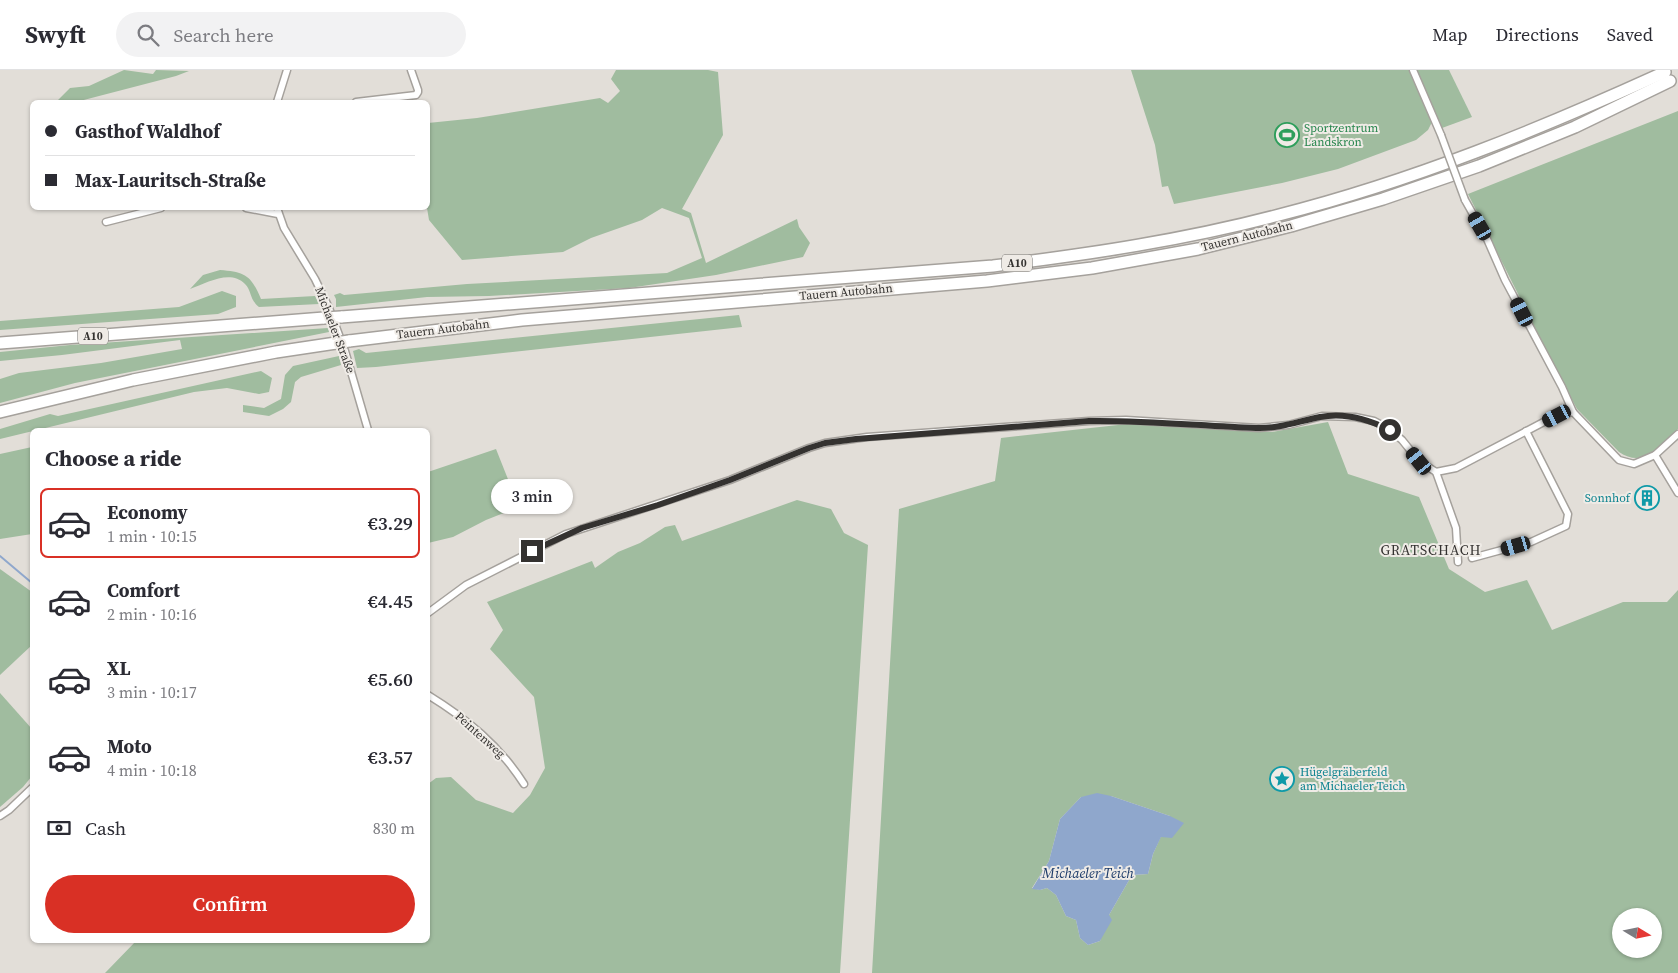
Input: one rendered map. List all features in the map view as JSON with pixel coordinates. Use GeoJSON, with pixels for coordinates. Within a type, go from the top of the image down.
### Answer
{"type":"FeatureCollection","features":[{"type":"Feature","properties":{"kind":"highway","name":"Tauern Autobahn"},"geometry":{"type":"LineString","coordinates":[[0,343],[993,266],[1090,253],[1188,236],[1279,215],[1369,190],[1478,152],[1667,76],[1575,127],[1479,166],[1383,200],[1291,226],[1198,248],[1092,268],[987,281],[522,320],[349,341],[257,356],[133,380],[0,412]]}},
{"type":"Feature","properties":{"kind":"street"},"geometry":{"type":"LineString","coordinates":[[277,100],[287,70]]}},
{"type":"Feature","properties":{"kind":"street"},"geometry":{"type":"LineString","coordinates":[[373,100],[416,95],[418,90],[411,70]]}},
{"type":"Feature","properties":{"kind":"street"},"geometry":{"type":"LineString","coordinates":[[1413,70],[1442,136],[1464,200],[1487,240],[1505,280],[1562,387],[1573,412],[1619,460],[1634,464],[1655,455],[1678,434]]}},
{"type":"Feature","properties":{"kind":"street"},"geometry":{"type":"LineString","coordinates":[[106,222],[153,210]]}},
{"type":"Feature","properties":{"kind":"street","name":"Michaeler Straße"},"geometry":{"type":"LineString","coordinates":[[278,211],[290,239],[315,279],[329,308],[345,351],[367,428]]}},
{"type":"Feature","properties":{"kind":"street"},"geometry":{"type":"LineString","coordinates":[[1436,472],[1456,468],[1557,416],[1573,412]]}},
{"type":"Feature","properties":{"kind":"street"},"geometry":{"type":"LineString","coordinates":[[430,612],[466,585],[574,531],[730,480],[825,443],[867,437],[1089,421],[1126,420],[1258,428],[1288,425],[1322,416],[1355,417],[1374,421],[1390,430],[1402,440],[1419,461],[1436,472],[1456,528],[1458,562]]}},
{"type":"Feature","properties":{"kind":"street"},"geometry":{"type":"LineString","coordinates":[[1472,558],[1531,542],[1566,526],[1568,514],[1526,431]]}},
{"type":"Feature","properties":{"kind":"street"},"geometry":{"type":"LineString","coordinates":[[1655,455],[1678,493]]}},
{"type":"Feature","properties":{"kind":"street","name":"Peintenweg"},"geometry":{"type":"LineString","coordinates":[[430,696],[467,721],[507,759],[524,784]]}},
{"type":"Feature","properties":{"kind":"street"},"geometry":{"type":"LineString","coordinates":[[0,816],[30,796]]}},
{"type":"Feature","properties":{"kind":"green space"},"geometry":{"type":"Polygon","coordinates":[[[124,70],[153,74],[156,70],[189,71],[84,100],[58,100],[70,88],[89,86],[124,70]]]}},
{"type":"Feature","properties":{"kind":"green space"},"geometry":{"type":"Polygon","coordinates":[[[616,70],[708,70],[718,72],[723,135],[682,209],[691,213],[706,263],[797,219],[799,227],[810,243],[803,257],[716,275],[629,288],[489,296],[427,297],[336,307],[334,295],[340,293],[344,295],[467,284],[667,273],[702,258],[689,218],[662,208],[642,220],[591,238],[563,252],[462,260],[429,220],[427,210],[430,210],[430,123],[477,118],[600,98],[608,103],[620,91],[611,79],[616,70]]]}},
{"type":"Feature","properties":{"kind":"green space","name":"Sportzentrum Landskron"},"geometry":{"type":"Polygon","coordinates":[[[1131,70],[1412,70],[1433,120],[1428,130],[1416,140],[1338,169],[1282,183],[1174,204],[1168,186],[1162,187],[1155,145],[1131,70]]]}},
{"type":"Feature","properties":{"kind":"green space"},"geometry":{"type":"Polygon","coordinates":[[[1414,70],[1449,70],[1472,117],[1442,128],[1414,70]]]}},
{"type":"Feature","properties":{"kind":"green space"},"geometry":{"type":"Polygon","coordinates":[[[1678,111],[1678,429],[1658,448],[1644,457],[1628,457],[1619,452],[1577,409],[1468,194],[1678,111]]]}},
{"type":"Feature","properties":{"kind":"green space"},"geometry":{"type":"Polygon","coordinates":[[[220,270],[236,272],[246,276],[254,285],[261,299],[315,296],[319,304],[259,307],[245,284],[239,280],[225,277],[190,289],[203,275],[220,270]]]}},
{"type":"Feature","properties":{"kind":"green space"},"geometry":{"type":"Polygon","coordinates":[[[222,291],[236,296],[236,307],[218,314],[0,330],[0,321],[179,307],[222,291]]]}},
{"type":"Feature","properties":{"kind":"green space"},"geometry":{"type":"Polygon","coordinates":[[[739,315],[742,327],[376,367],[357,368],[353,351],[359,349],[366,353],[739,315]]]}},
{"type":"Feature","properties":{"kind":"green space"},"geometry":{"type":"Polygon","coordinates":[[[328,328],[329,332],[75,383],[0,403],[0,379],[19,373],[101,363],[182,349],[180,340],[0,361],[0,352],[70,345],[328,328]]]}},
{"type":"Feature","properties":{"kind":"green space"},"geometry":{"type":"Polygon","coordinates":[[[339,356],[341,365],[301,377],[295,382],[291,402],[283,409],[269,416],[243,412],[243,405],[264,408],[281,399],[285,375],[293,366],[339,356]]]}},
{"type":"Feature","properties":{"kind":"green space"},"geometry":{"type":"Polygon","coordinates":[[[261,371],[272,378],[269,392],[259,394],[227,388],[194,392],[45,428],[30,428],[30,432],[0,439],[0,429],[50,414],[58,416],[261,371]]]}},
{"type":"Feature","properties":{"kind":"green space"},"geometry":{"type":"Polygon","coordinates":[[[1328,422],[1348,474],[1419,497],[1449,569],[1485,592],[1527,580],[1552,630],[1623,602],[1667,602],[1678,590],[1678,973],[872,973],[899,509],[995,481],[1001,438],[1127,424],[1272,432],[1328,422]],[[1111,796],[1081,797],[1060,819],[1049,861],[1032,888],[1040,890],[1047,888],[1056,895],[1066,916],[1076,920],[1080,938],[1088,945],[1100,941],[1109,915],[1132,875],[1148,874],[1153,854],[1170,816],[1111,796]]]}},
{"type":"Feature","properties":{"kind":"green space"},"geometry":{"type":"Polygon","coordinates":[[[30,447],[30,534],[0,539],[0,454],[30,447]]]}},
{"type":"Feature","properties":{"kind":"green space"},"geometry":{"type":"Polygon","coordinates":[[[496,449],[519,507],[486,520],[453,537],[430,543],[430,471],[496,449]]]}},
{"type":"Feature","properties":{"kind":"green space"},"geometry":{"type":"Polygon","coordinates":[[[797,500],[831,509],[844,533],[868,545],[840,973],[105,973],[134,943],[430,943],[430,782],[436,778],[451,777],[476,800],[513,813],[530,795],[545,768],[534,697],[490,649],[503,630],[487,602],[592,561],[595,568],[618,552],[640,543],[665,527],[675,525],[682,541],[797,500]]]}},
{"type":"Feature","properties":{"kind":"green space"},"geometry":{"type":"Polygon","coordinates":[[[0,569],[30,591],[30,647],[0,675],[0,569]]]}},
{"type":"Feature","properties":{"kind":"green space"},"geometry":{"type":"Polygon","coordinates":[[[0,693],[30,727],[30,778],[0,807],[0,693]]]}},
{"type":"Feature","properties":{"kind":"water","name":"Michaeler Teich"},"geometry":{"type":"Polygon","coordinates":[[[1097,793],[1170,816],[1184,823],[1172,838],[1161,837],[1153,854],[1148,874],[1132,875],[1109,915],[1112,920],[1100,941],[1088,945],[1080,938],[1076,920],[1066,916],[1056,895],[1047,888],[1040,890],[1032,889],[1049,861],[1060,819],[1081,797],[1097,793]]]}},
{"type":"Feature","properties":{"kind":"waterway"},"geometry":{"type":"LineString","coordinates":[[0,556],[30,581]]}},
{"type":"Feature","properties":{"kind":"place","name":"Sportzentrum Landskron"},"geometry":{"type":"Point","coordinates":[1287,135]}},
{"type":"Feature","properties":{"kind":"place","name":"Sonnhof"},"geometry":{"type":"Point","coordinates":[1647,498]}},
{"type":"Feature","properties":{"kind":"place","name":"Hügelgräberfeld am Michaeler Teich"},"geometry":{"type":"Point","coordinates":[1282,779]}},
{"type":"Feature","properties":{"kind":"district","name":"GRATSCHACH"},"geometry":{"type":"Point","coordinates":[1431,550]}},
{"type":"Feature","properties":{"kind":"route"},"geometry":{"type":"LineString","coordinates":[[532,551],[582,528],[658,505],[730,480],[809,448],[825,443],[867,437],[1047,423],[1126,420],[1258,428],[1288,425],[1322,416],[1355,417],[1374,421],[1390,430]]}}]}
